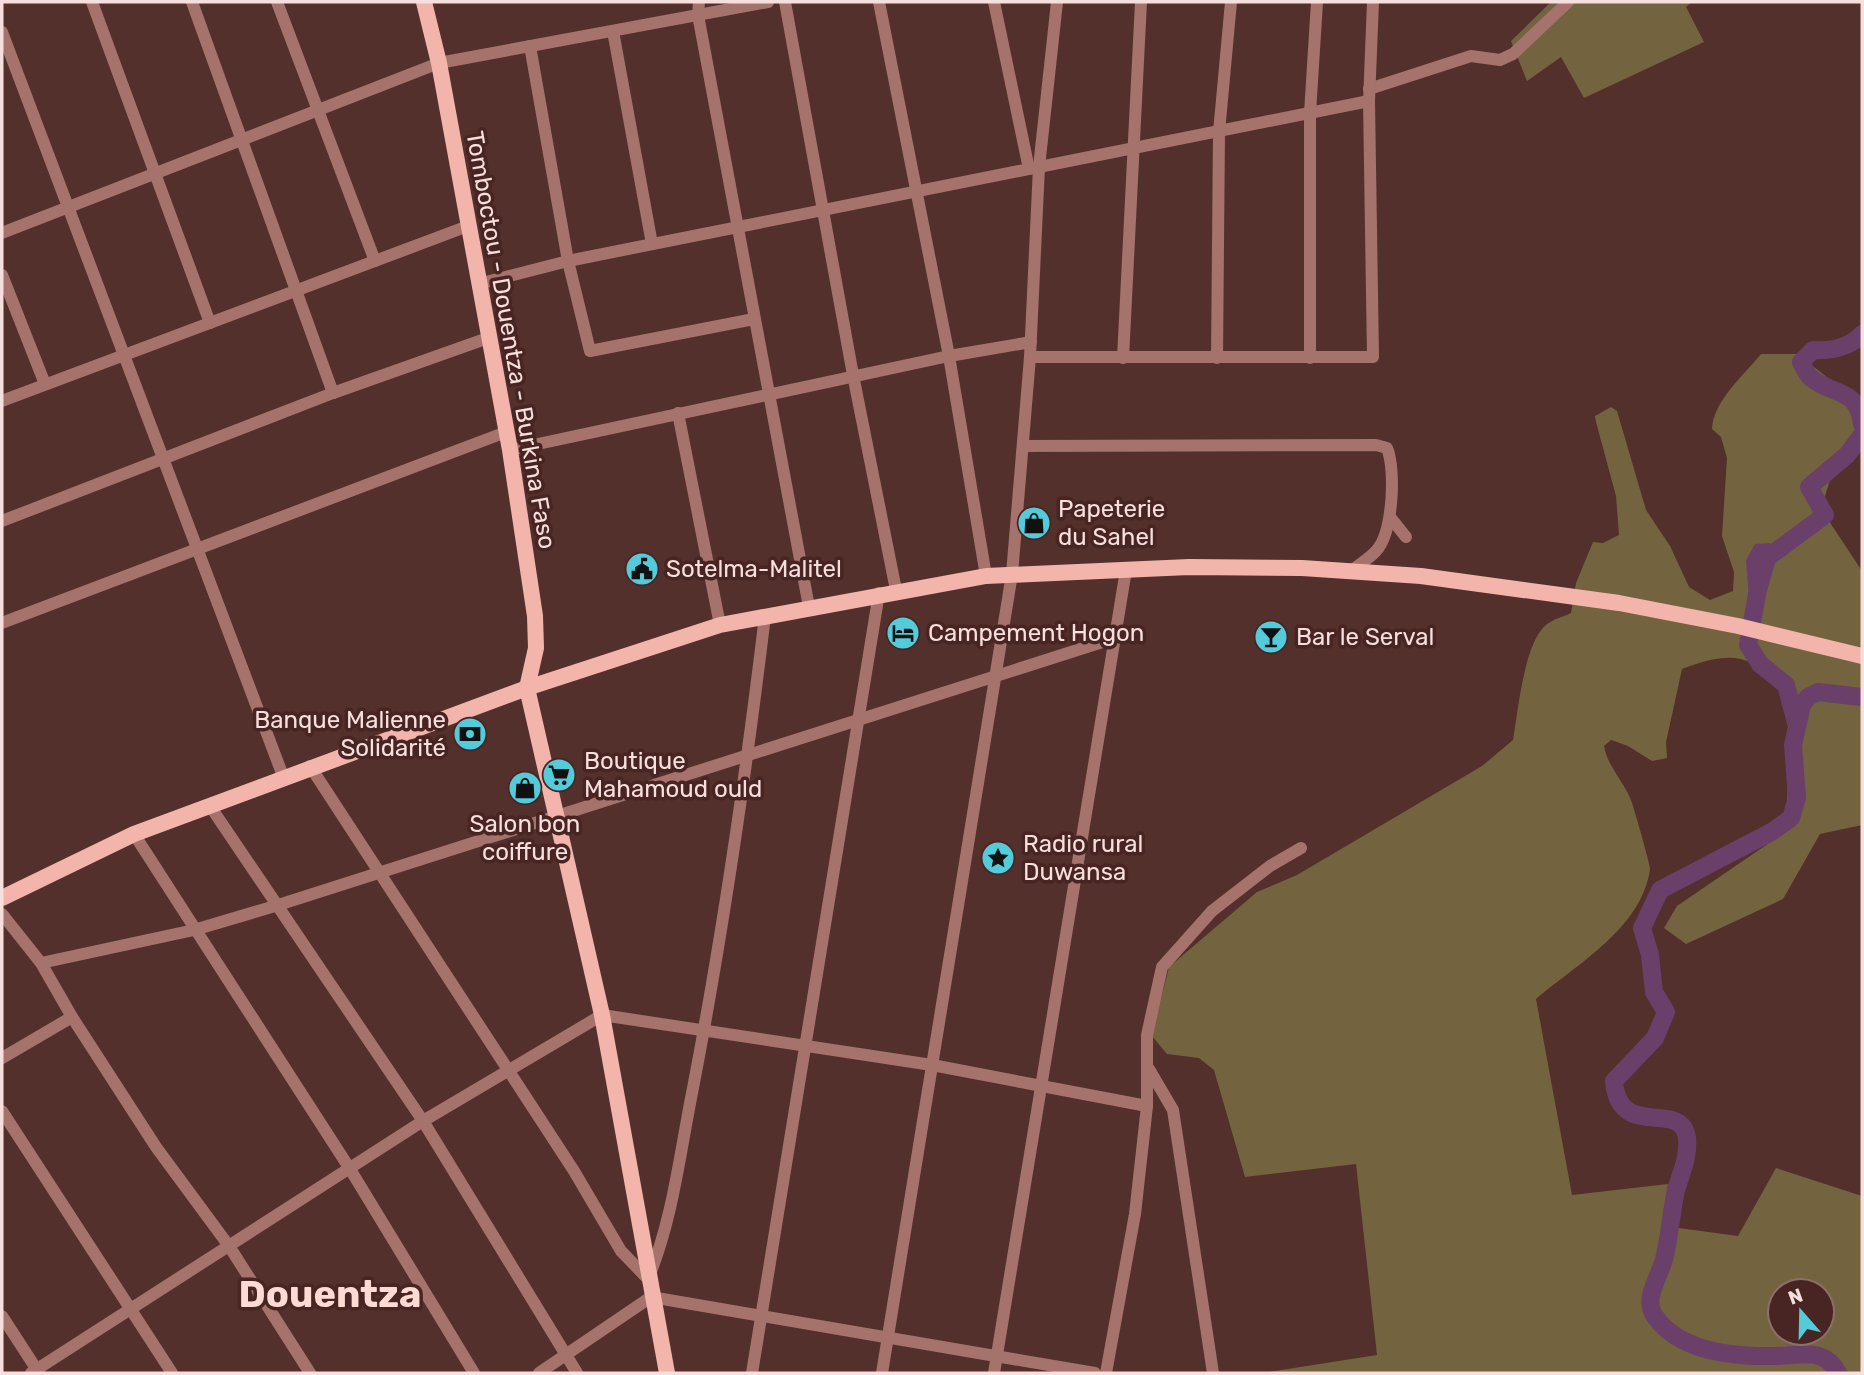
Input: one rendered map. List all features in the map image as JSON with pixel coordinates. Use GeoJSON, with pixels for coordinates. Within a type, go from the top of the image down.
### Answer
{"type":"FeatureCollection","features":[{"type":"Feature","properties":{"kind":"main road","name":"Tomboctou - Douentza - Burkina Faso"},"geometry":{"type":"LineString","coordinates":[[424,2],[439,63],[510,450],[535,616],[536,648],[527,688]]}},
{"type":"Feature","properties":{"kind":"main road"},"geometry":{"type":"LineString","coordinates":[[2,898],[134,834],[310,766],[527,688],[720,625],[879,593],[986,576],[1126,570],[1290,568],[1470,582],[1619,603],[1738,626],[1862,656]]}},
{"type":"Feature","properties":{"kind":"main road"},"geometry":{"type":"LineString","coordinates":[[527,688],[602,1015],[651,1297],[667,1373]]}},
{"type":"Feature","properties":{"kind":"street"},"geometry":{"type":"LineString","coordinates":[[92,2],[210,323]]}},
{"type":"Feature","properties":{"kind":"street"},"geometry":{"type":"LineString","coordinates":[[192,2],[333,393]]}},
{"type":"Feature","properties":{"kind":"street"},"geometry":{"type":"LineString","coordinates":[[276,2],[375,261]]}},
{"type":"Feature","properties":{"kind":"street"},"geometry":{"type":"LineString","coordinates":[[2,233],[439,63],[613,31],[698,8],[768,2]]}},
{"type":"Feature","properties":{"kind":"street"},"geometry":{"type":"LineString","coordinates":[[785,2],[853,376],[896,590]]}},
{"type":"Feature","properties":{"kind":"street"},"geometry":{"type":"LineString","coordinates":[[878,2],[949,356],[986,576]]}},
{"type":"Feature","properties":{"kind":"street"},"geometry":{"type":"LineString","coordinates":[[994,2],[1034,168]]}},
{"type":"Feature","properties":{"kind":"street"},"geometry":{"type":"LineString","coordinates":[[882,1373],[1012,575],[1031,342],[1034,168],[1057,2]]}},
{"type":"Feature","properties":{"kind":"street"},"geometry":{"type":"LineString","coordinates":[[1123,358],[1142,2]]}},
{"type":"Feature","properties":{"kind":"street"},"geometry":{"type":"LineString","coordinates":[[1217,358],[1219,132],[1231,2]]}},
{"type":"Feature","properties":{"kind":"street"},"geometry":{"type":"LineString","coordinates":[[1310,358],[1310,113],[1317,2]]}},
{"type":"Feature","properties":{"kind":"street"},"geometry":{"type":"LineString","coordinates":[[1030,357],[1373,357],[1369,95],[1373,2]]}},
{"type":"Feature","properties":{"kind":"street"},"geometry":{"type":"LineString","coordinates":[[478,284],[568,261],[1310,113],[1369,95],[1471,56],[1500,60],[1568,2]]}},
{"type":"Feature","properties":{"kind":"street"},"geometry":{"type":"LineString","coordinates":[[698,8],[736,227],[809,607]]}},
{"type":"Feature","properties":{"kind":"street"},"geometry":{"type":"LineString","coordinates":[[613,31],[652,244]]}},
{"type":"Feature","properties":{"kind":"street"},"geometry":{"type":"LineString","coordinates":[[2,32],[284,776]]}},
{"type":"Feature","properties":{"kind":"street"},"geometry":{"type":"LineString","coordinates":[[530,46],[568,261],[590,351],[754,319]]}},
{"type":"Feature","properties":{"kind":"street"},"geometry":{"type":"LineString","coordinates":[[2,401],[468,226]]}},
{"type":"Feature","properties":{"kind":"street"},"geometry":{"type":"LineString","coordinates":[[2,275],[46,384]]}},
{"type":"Feature","properties":{"kind":"street"},"geometry":{"type":"LineString","coordinates":[[2,521],[333,393],[488,338]]}},
{"type":"Feature","properties":{"kind":"street"},"geometry":{"type":"LineString","coordinates":[[510,450],[769,393],[1031,342]]}},
{"type":"Feature","properties":{"kind":"street"},"geometry":{"type":"LineString","coordinates":[[678,413],[720,625]]}},
{"type":"Feature","properties":{"kind":"street"},"geometry":{"type":"LineString","coordinates":[[2,623],[506,432]]}},
{"type":"Feature","properties":{"kind":"street"},"geometry":{"type":"LineString","coordinates":[[1023,446],[1376,445],[1387,448],[1391,458],[1390,516],[1384,539],[1377,551],[1350,572]]}},
{"type":"Feature","properties":{"kind":"street"},"geometry":{"type":"LineString","coordinates":[[1390,516],[1406,537]]}},
{"type":"Feature","properties":{"kind":"street"},"geometry":{"type":"LineString","coordinates":[[994,1373],[1126,570]]}},
{"type":"Feature","properties":{"kind":"street"},"geometry":{"type":"LineString","coordinates":[[752,1373],[808,1048],[879,593]]}},
{"type":"Feature","properties":{"kind":"street"},"geometry":{"type":"LineString","coordinates":[[310,766],[509,1070],[621,1251],[648,1279],[662,1244],[704,1031],[748,756],[765,616]]}},
{"type":"Feature","properties":{"kind":"street"},"geometry":{"type":"LineString","coordinates":[[41,962],[194,930],[275,906],[1115,638]]}},
{"type":"Feature","properties":{"kind":"street"},"geometry":{"type":"LineString","coordinates":[[210,806],[275,906],[423,1121],[578,1373]]}},
{"type":"Feature","properties":{"kind":"street"},"geometry":{"type":"LineString","coordinates":[[134,834],[350,1169],[474,1373]]}},
{"type":"Feature","properties":{"kind":"street"},"geometry":{"type":"LineString","coordinates":[[1107,1373],[1135,1214],[1147,1106],[1147,1035],[1162,967],[1212,911],[1270,866],[1301,848]]}},
{"type":"Feature","properties":{"kind":"street"},"geometry":{"type":"LineString","coordinates":[[2,914],[41,962],[72,1017],[156,1147],[229,1245],[310,1373]]}},
{"type":"Feature","properties":{"kind":"street"},"geometry":{"type":"LineString","coordinates":[[2,1317],[35,1372],[423,1121],[602,1015],[932,1065],[1147,1106]]}},
{"type":"Feature","properties":{"kind":"street"},"geometry":{"type":"LineString","coordinates":[[2,1058],[72,1017]]}},
{"type":"Feature","properties":{"kind":"street"},"geometry":{"type":"LineString","coordinates":[[1149,1069],[1173,1110],[1213,1373]]}},
{"type":"Feature","properties":{"kind":"street"},"geometry":{"type":"LineString","coordinates":[[2,1111],[172,1373]]}},
{"type":"Feature","properties":{"kind":"street"},"geometry":{"type":"LineString","coordinates":[[540,1373],[651,1297],[1095,1373]]}},
{"type":"Feature","properties":{"kind":"shaded area"},"geometry":{"type":"Polygon","coordinates":[[[1551,2],[1692,2],[1686,7],[1704,42],[1584,98],[1561,57],[1527,81],[1511,41],[1551,2]]]}},
{"type":"Feature","properties":{"kind":"shaded area"},"geometry":{"type":"Polygon","coordinates":[[[1761,354],[1797,354],[1862,404],[1862,420],[1858,433],[1829,483],[1825,496],[1825,515],[1862,571],[1862,825],[1820,834],[1783,899],[1686,944],[1664,928],[1677,906],[1785,832],[1794,691],[1765,670],[1742,659],[1717,659],[1682,669],[1666,742],[1667,758],[1652,761],[1628,746],[1611,740],[1604,746],[1634,808],[1650,869],[1644,890],[1635,909],[1621,927],[1588,958],[1536,999],[1572,1195],[1668,1184],[1664,1226],[1738,1236],[1776,1168],[1862,1196],[1862,1373],[1262,1373],[1377,1355],[1356,1164],[1245,1177],[1214,1070],[1199,1058],[1167,1054],[1152,1036],[1169,967],[1257,892],[1297,875],[1482,766],[1513,740],[1527,662],[1538,634],[1549,623],[1571,613],[1576,583],[1593,542],[1603,543],[1619,535],[1616,496],[1595,416],[1611,407],[1617,411],[1646,510],[1670,546],[1689,587],[1710,600],[1733,591],[1734,572],[1722,536],[1727,458],[1721,437],[1712,429],[1718,408],[1761,354]]]}},
{"type":"Feature","properties":{"kind":"shaded area"},"geometry":{"type":"Polygon","coordinates":[[[1770,543],[1776,560],[1764,601],[1749,598],[1746,560],[1755,544],[1770,543]]]}},
{"type":"Feature","properties":{"kind":"waterway"},"geometry":{"type":"LineString","coordinates":[[1862,334],[1852,343],[1840,348],[1813,350],[1801,362],[1810,377],[1855,404],[1862,424]]}},
{"type":"Feature","properties":{"kind":"waterway"},"geometry":{"type":"LineString","coordinates":[[1796,723],[1786,685],[1760,664],[1748,645],[1763,561],[1825,515],[1809,487],[1847,455],[1862,435]]}},
{"type":"Feature","properties":{"kind":"waterway"},"geometry":{"type":"LineString","coordinates":[[1838,1373],[1828,1361],[1814,1355],[1744,1355],[1693,1345],[1678,1338],[1654,1315],[1651,1294],[1666,1250],[1676,1190],[1686,1158],[1687,1138],[1683,1127],[1674,1121],[1638,1115],[1627,1110],[1618,1099],[1614,1081],[1655,1038],[1666,1012],[1654,992],[1650,955],[1642,928],[1660,890],[1773,831],[1791,818],[1797,798],[1793,745],[1802,705],[1808,697],[1818,692],[1862,697]]}},
{"type":"Feature","properties":{"kind":"place","name":"Papeterie du Sahel"},"geometry":{"type":"Point","coordinates":[1034,523]}},
{"type":"Feature","properties":{"kind":"place","name":"Sotelma-Malitel"},"geometry":{"type":"Point","coordinates":[642,569]}},
{"type":"Feature","properties":{"kind":"place","name":"Campement Hogon"},"geometry":{"type":"Point","coordinates":[903,633]}},
{"type":"Feature","properties":{"kind":"place","name":"Bar le Serval"},"geometry":{"type":"Point","coordinates":[1271,637]}},
{"type":"Feature","properties":{"kind":"place","name":"Banque Malienne Solidarité"},"geometry":{"type":"Point","coordinates":[470,734]}},
{"type":"Feature","properties":{"kind":"place","name":"Boutique Mahamoud ould"},"geometry":{"type":"Point","coordinates":[559,775]}},
{"type":"Feature","properties":{"kind":"place","name":"Salon bon coiffure"},"geometry":{"type":"Point","coordinates":[525,788]}},
{"type":"Feature","properties":{"kind":"place","name":"Radio rural Duwansa"},"geometry":{"type":"Point","coordinates":[998,858]}},
{"type":"Feature","properties":{"kind":"district","name":"Douentza"},"geometry":{"type":"Point","coordinates":[330,1294]}}]}
